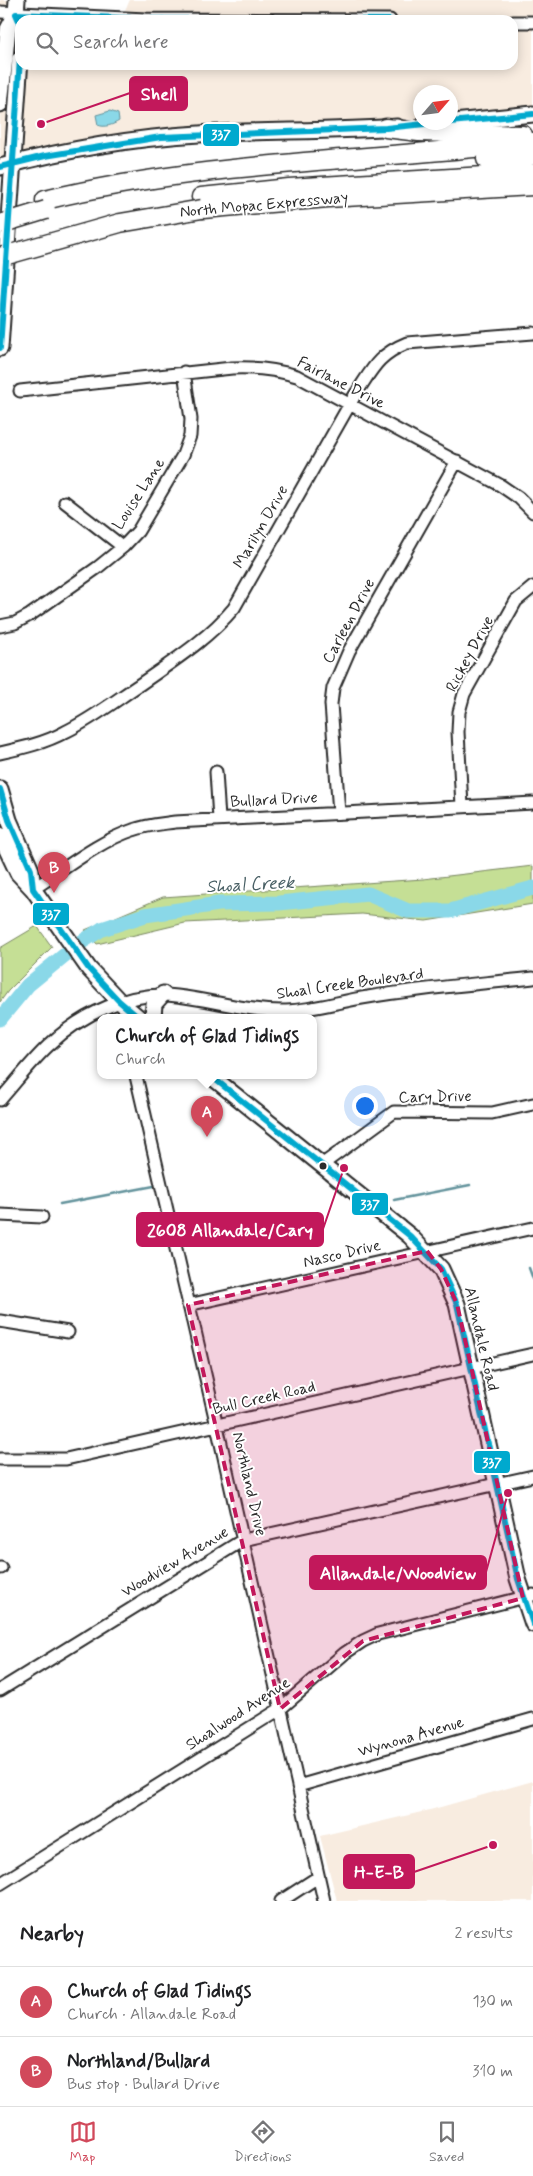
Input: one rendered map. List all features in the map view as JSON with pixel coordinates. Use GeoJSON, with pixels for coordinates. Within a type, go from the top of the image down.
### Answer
{"type":"FeatureCollection","features":[{"type":"Feature","properties":{"kind":"highway"},"geometry":{"type":"LineString","coordinates":[[386,128],[419,132],[533,135]]}},
{"type":"Feature","properties":{"kind":"highway"},"geometry":{"type":"LineString","coordinates":[[0,224],[46,205],[146,179],[228,168],[533,142]]}},
{"type":"Feature","properties":{"kind":"highway"},"geometry":{"type":"LineString","coordinates":[[0,214],[132,191],[225,178],[533,156]]}},
{"type":"Feature","properties":{"kind":"highway"},"geometry":{"type":"LineString","coordinates":[[0,245],[114,212],[202,203],[289,188],[533,173]]}},
{"type":"Feature","properties":{"kind":"highway","name":"North Mopac Expressway"},"geometry":{"type":"LineString","coordinates":[[0,257],[120,223],[202,203],[533,186]]}},
{"type":"Feature","properties":{"kind":"main road"},"geometry":{"type":"LineString","coordinates":[[0,104],[8,29],[15,17]]}},
{"type":"Feature","properties":{"kind":"main road"},"geometry":{"type":"LineString","coordinates":[[0,348],[7,165],[15,132],[19,70]]}},
{"type":"Feature","properties":{"kind":"main road"},"geometry":{"type":"LineString","coordinates":[[7,165],[45,156],[171,136],[386,128],[533,114]]}},
{"type":"Feature","properties":{"kind":"main road"},"geometry":{"type":"LineString","coordinates":[[15,132],[24,146],[45,156]]}},
{"type":"Feature","properties":{"kind":"main road"},"geometry":{"type":"LineString","coordinates":[[0,789],[9,820],[31,870],[33,889]]}},
{"type":"Feature","properties":{"kind":"main road"},"geometry":{"type":"LineString","coordinates":[[0,834],[18,873],[33,889],[62,933],[89,969],[119,1002],[134,1014]]}},
{"type":"Feature","properties":{"kind":"main road"},"geometry":{"type":"LineString","coordinates":[[153,1014],[154,1004],[163,994]]}},
{"type":"Feature","properties":{"kind":"main road","name":"Allandale Road"},"geometry":{"type":"LineString","coordinates":[[215,1079],[427,1251],[441,1269],[457,1304],[496,1484],[528,1596],[533,1624]]}},
{"type":"Feature","properties":{"kind":"street"},"geometry":{"type":"LineString","coordinates":[[0,12],[73,15]]}},
{"type":"Feature","properties":{"kind":"street"},"geometry":{"type":"LineString","coordinates":[[518,22],[533,22]]}},
{"type":"Feature","properties":{"kind":"street","name":"Marilyn Drive"},"geometry":{"type":"LineString","coordinates":[[0,753],[33,745],[64,733],[93,717],[199,643],[219,626],[234,608],[350,404],[377,362],[390,350],[407,343],[533,334]]}},
{"type":"Feature","properties":{"kind":"street","name":"Fairlane Drive"},"geometry":{"type":"LineString","coordinates":[[20,391],[232,368],[256,367],[277,370],[297,376],[457,461],[519,498],[533,512]]}},
{"type":"Feature","properties":{"kind":"street","name":"Louise Lane"},"geometry":{"type":"LineString","coordinates":[[0,626],[15,623],[30,615],[97,568],[123,547],[138,531],[183,454],[190,436],[191,419],[184,372]]}},
{"type":"Feature","properties":{"kind":"street","name":"Carleen Drive"},"geometry":{"type":"LineString","coordinates":[[339,813],[331,704],[333,688],[349,651],[457,461]]}},
{"type":"Feature","properties":{"kind":"street"},"geometry":{"type":"LineString","coordinates":[[65,502],[123,547]]}},
{"type":"Feature","properties":{"kind":"street","name":"Rickey Drive"},"geometry":{"type":"LineString","coordinates":[[462,806],[458,732],[459,712],[464,694],[516,601],[533,586]]}},
{"type":"Feature","properties":{"kind":"street"},"geometry":{"type":"LineString","coordinates":[[216,772],[219,819]]}},
{"type":"Feature","properties":{"kind":"street","name":"Bullard Drive"},"geometry":{"type":"LineString","coordinates":[[33,889],[113,839],[134,829],[175,822],[219,819],[533,803]]}},
{"type":"Feature","properties":{"kind":"street","name":"Shoal Creek Boulevard"},"geometry":{"type":"LineString","coordinates":[[98,1014],[119,1002],[135,997],[163,994],[264,1011],[285,1011],[305,1010],[368,997],[533,978]]}},
{"type":"Feature","properties":{"kind":"street","name":"Shoal Creek Boulevard"},"geometry":{"type":"LineString","coordinates":[[0,1100],[60,1035],[97,1014]]}},
{"type":"Feature","properties":{"kind":"street","name":"Northland Drive"},"geometry":{"type":"LineString","coordinates":[[137,1079],[188,1305],[218,1426],[324,1901]]}},
{"type":"Feature","properties":{"kind":"street","name":"Cary Drive"},"geometry":{"type":"LineString","coordinates":[[322,1164],[394,1112],[492,1113],[533,1104]]}},
{"type":"Feature","properties":{"kind":"street"},"geometry":{"type":"LineString","coordinates":[[0,1215],[42,1217]]}},
{"type":"Feature","properties":{"kind":"street","name":"Nasco Drive"},"geometry":{"type":"LineString","coordinates":[[188,1305],[533,1228]]}},
{"type":"Feature","properties":{"kind":"street"},"geometry":{"type":"LineString","coordinates":[[0,1321],[68,1332]]}},
{"type":"Feature","properties":{"kind":"street","name":"Bull Creek Road"},"geometry":{"type":"LineString","coordinates":[[0,1459],[66,1459],[533,1354]]}},
{"type":"Feature","properties":{"kind":"street","name":"Woodview Avenue"},"geometry":{"type":"LineString","coordinates":[[0,1690],[243,1540],[533,1476]]}},
{"type":"Feature","properties":{"kind":"street","name":"Shoalwood Avenue"},"geometry":{"type":"LineString","coordinates":[[0,1884],[280,1709],[345,1653],[363,1641],[378,1634],[528,1596]]}},
{"type":"Feature","properties":{"kind":"street","name":"Wynona Avenue"},"geometry":{"type":"LineString","coordinates":[[298,1786],[533,1719]]}},
{"type":"Feature","properties":{"kind":"street"},"geometry":{"type":"LineString","coordinates":[[281,1901],[318,1877]]}},
{"type":"Feature","properties":{"kind":"highlighted area"},"geometry":{"type":"Polygon","coordinates":[[[427,1251],[441,1269],[457,1304],[523,1598],[363,1641],[280,1709],[188,1305],[427,1251]]]}},
{"type":"Feature","properties":{"kind":"shaded area"},"geometry":{"type":"Polygon","coordinates":[[[0,0],[10,0],[8,15],[15,16],[15,70],[518,70],[518,15],[122,15],[130,0],[533,0],[533,110],[458,117],[458,85],[413,85],[413,120],[237,127],[0,162],[0,0]]]}},
{"type":"Feature","properties":{"kind":"shaded area"},"geometry":{"type":"Polygon","coordinates":[[[533,1781],[533,1901],[337,1901],[320,1836],[430,1810],[533,1781]]]}},
{"type":"Feature","properties":{"kind":"green space"},"geometry":{"type":"Polygon","coordinates":[[[533,866],[533,904],[426,921],[362,914],[185,923],[97,944],[85,930],[163,897],[423,879],[533,866]]]}},
{"type":"Feature","properties":{"kind":"green space"},"geometry":{"type":"Polygon","coordinates":[[[37,926],[52,947],[8,991],[0,1002],[0,948],[37,926]]]}},
{"type":"Feature","properties":{"kind":"water"},"geometry":{"type":"Polygon","coordinates":[[[110,111],[118,114],[119,121],[108,126],[98,125],[96,115],[110,111]]]}},
{"type":"Feature","properties":{"kind":"waterway","name":"Shoal Creek"},"geometry":{"type":"LineString","coordinates":[[0,1019],[28,985],[77,945],[102,929],[145,915],[219,904],[279,903],[368,894],[408,911],[450,911],[533,888]]}},
{"type":"Feature","properties":{"kind":"waterway"},"geometry":{"type":"LineString","coordinates":[[394,1200],[470,1185]]}},
{"type":"Feature","properties":{"kind":"waterway"},"geometry":{"type":"LineString","coordinates":[[60,1204],[154,1186]]}},
{"type":"Feature","properties":{"kind":"waterway"},"geometry":{"type":"LineString","coordinates":[[529,1268],[533,1279]]}},
{"type":"Feature","properties":{"kind":"transit line","name":"337"},"geometry":{"type":"LineString","coordinates":[[16,15],[42,15]]}},
{"type":"Feature","properties":{"kind":"transit line","name":"337"},"geometry":{"type":"LineString","coordinates":[[0,348],[19,70]]}},
{"type":"Feature","properties":{"kind":"transit line","name":"337"},"geometry":{"type":"LineString","coordinates":[[458,121],[533,114]]}},
{"type":"Feature","properties":{"kind":"transit line","name":"337"},"geometry":{"type":"LineString","coordinates":[[0,167],[45,156],[161,137],[386,128],[413,125]]}},
{"type":"Feature","properties":{"kind":"transit line","name":"337"},"geometry":{"type":"LineString","coordinates":[[0,789],[9,820],[31,870],[33,889],[89,969],[119,1001],[134,1014]]}},
{"type":"Feature","properties":{"kind":"transit line","name":"337"},"geometry":{"type":"LineString","coordinates":[[215,1079],[410,1236],[441,1269],[457,1304],[518,1579],[533,1624]]}},
{"type":"Feature","properties":{"kind":"place","name":"Shell"},"geometry":{"type":"Point","coordinates":[41,124]}},
{"type":"Feature","properties":{"kind":"place","name":"Northland/Bullard"},"geometry":{"type":"Point","coordinates":[54,893]}},
{"type":"Feature","properties":{"kind":"place","name":"Church of Glad Tidings"},"geometry":{"type":"Point","coordinates":[207,1137]}},
{"type":"Feature","properties":{"kind":"place","name":"2608 Allandale/Cary"},"geometry":{"type":"Point","coordinates":[344,1168]}},
{"type":"Feature","properties":{"kind":"place","name":"Allandale/Woodview"},"geometry":{"type":"Point","coordinates":[508,1493]}},
{"type":"Feature","properties":{"kind":"place","name":"H-E-B"},"geometry":{"type":"Point","coordinates":[493,1845]}}]}
